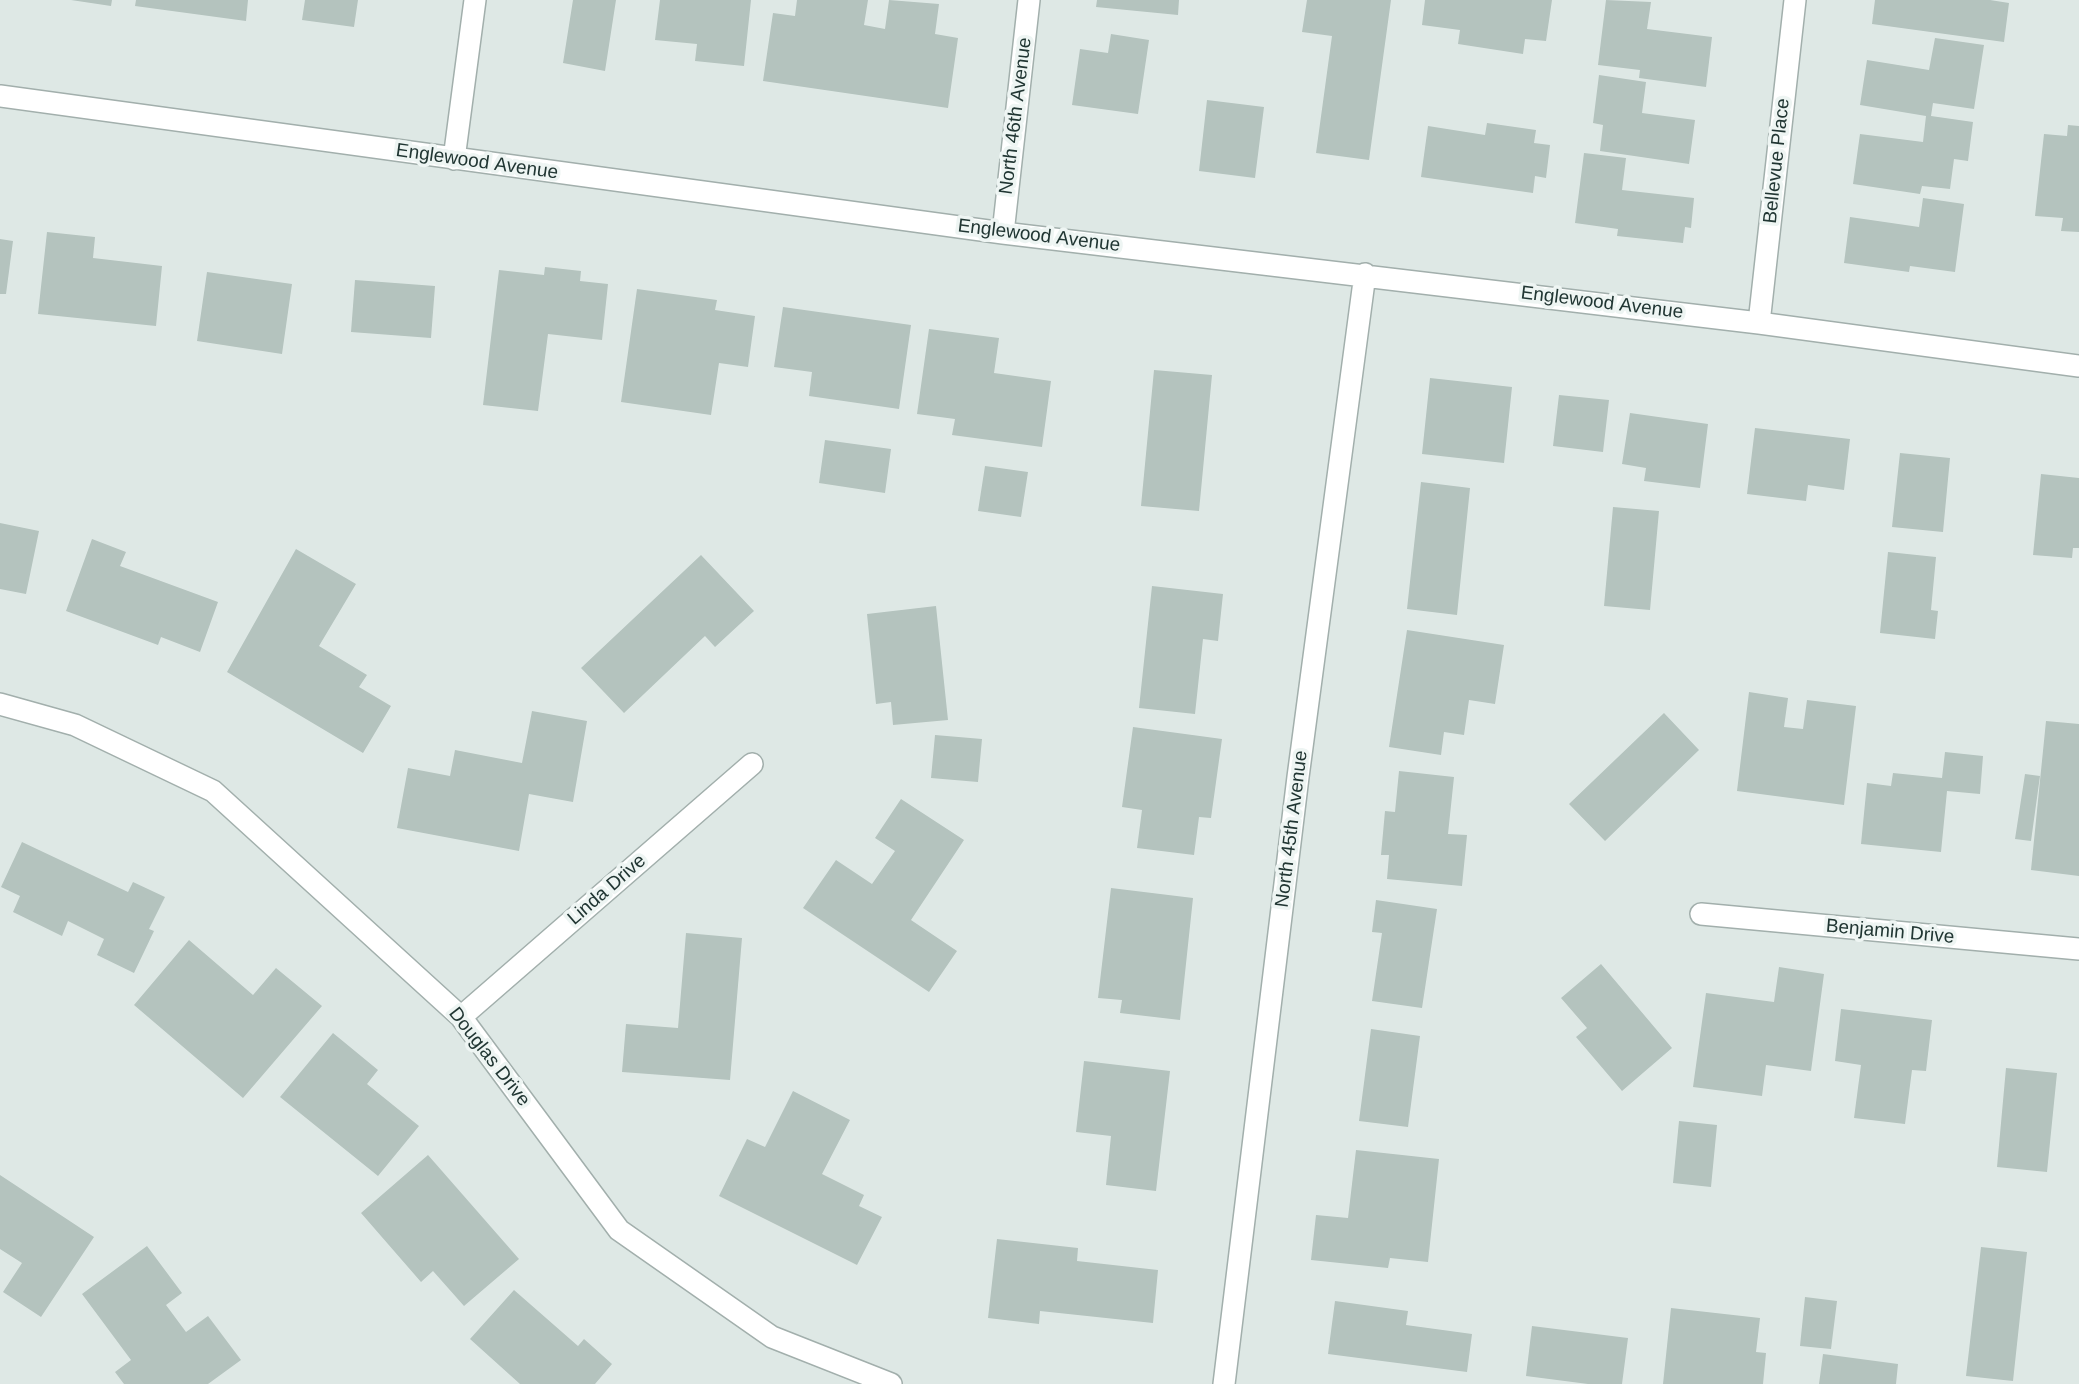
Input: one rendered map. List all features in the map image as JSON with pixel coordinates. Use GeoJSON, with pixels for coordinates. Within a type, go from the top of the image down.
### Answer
{"type":"FeatureCollection","features":[{"type":"Feature","properties":{"kind":"street"},"geometry":{"type":"LineString","coordinates":[[454,159],[475,0]]}},
{"type":"Feature","properties":{"kind":"street","name":"North 46th Avenue"},"geometry":{"type":"LineString","coordinates":[[1003,233],[1029,0]]}},
{"type":"Feature","properties":{"kind":"street","name":"Bellevue Place"},"geometry":{"type":"LineString","coordinates":[[1759,323],[1795,0]]}},
{"type":"Feature","properties":{"kind":"street","name":"Englewood Avenue"},"geometry":{"type":"LineString","coordinates":[[0,96],[1003,233],[1365,274],[2079,366]]}},
{"type":"Feature","properties":{"kind":"street","name":"North 45th Avenue"},"geometry":{"type":"LineString","coordinates":[[1224,1384],[1298,777],[1365,274]]}},
{"type":"Feature","properties":{"kind":"street","name":"Douglas Drive"},"geometry":{"type":"LineString","coordinates":[[0,704],[75,725],[213,791],[461,1017],[619,1230],[772,1337],[891,1384]]}},
{"type":"Feature","properties":{"kind":"street","name":"Linda Drive"},"geometry":{"type":"LineString","coordinates":[[461,1017],[752,764]]}},
{"type":"Feature","properties":{"kind":"street","name":"Benjamin Drive"},"geometry":{"type":"LineString","coordinates":[[1701,914],[2079,949]]}},
{"type":"Feature","properties":{"kind":"building"},"geometry":{"type":"Polygon","coordinates":[[[71,0],[112,0],[111,6],[71,0]]]}},
{"type":"Feature","properties":{"kind":"building"},"geometry":{"type":"Polygon","coordinates":[[[136,0],[248,0],[246,21],[135,6],[136,0]]]}},
{"type":"Feature","properties":{"kind":"building"},"geometry":{"type":"Polygon","coordinates":[[[305,0],[358,0],[354,27],[302,20],[305,0]]]}},
{"type":"Feature","properties":{"kind":"building"},"geometry":{"type":"Polygon","coordinates":[[[573,0],[616,0],[605,71],[563,63],[573,0]]]}},
{"type":"Feature","properties":{"kind":"building"},"geometry":{"type":"Polygon","coordinates":[[[660,0],[751,0],[744,66],[695,61],[697,44],[655,40],[660,0]]]}},
{"type":"Feature","properties":{"kind":"building"},"geometry":{"type":"Polygon","coordinates":[[[797,0],[868,0],[864,25],[885,29],[889,0],[939,4],[935,34],[958,38],[948,108],[763,81],[773,13],[795,16],[797,0]]]}},
{"type":"Feature","properties":{"kind":"building"},"geometry":{"type":"Polygon","coordinates":[[[1097,0],[1179,0],[1178,15],[1096,7],[1097,0]]]}},
{"type":"Feature","properties":{"kind":"building"},"geometry":{"type":"Polygon","coordinates":[[[1307,0],[1391,0],[1369,160],[1316,153],[1332,36],[1302,32],[1307,0]]]}},
{"type":"Feature","properties":{"kind":"building"},"geometry":{"type":"Polygon","coordinates":[[[1425,0],[1552,0],[1546,41],[1525,39],[1523,54],[1458,44],[1460,30],[1422,25],[1425,0]]]}},
{"type":"Feature","properties":{"kind":"building"},"geometry":{"type":"Polygon","coordinates":[[[1606,0],[1651,2],[1647,29],[1712,37],[1706,87],[1639,78],[1640,70],[1598,65],[1606,0]]]}},
{"type":"Feature","properties":{"kind":"building"},"geometry":{"type":"Polygon","coordinates":[[[1875,0],[1990,0],[2009,3],[2004,42],[1872,24],[1875,0]]]}},
{"type":"Feature","properties":{"kind":"building"},"geometry":{"type":"Polygon","coordinates":[[[1111,34],[1149,40],[1138,114],[1072,105],[1080,49],[1108,53],[1111,34]]]}},
{"type":"Feature","properties":{"kind":"building"},"geometry":{"type":"Polygon","coordinates":[[[1935,38],[1984,45],[1974,109],[1933,103],[1931,116],[1973,122],[1968,161],[1954,159],[1950,189],[1922,186],[1920,194],[1853,184],[1860,134],[1923,142],[1926,116],[1860,105],[1867,60],[1929,70],[1935,38]]]}},
{"type":"Feature","properties":{"kind":"building"},"geometry":{"type":"Polygon","coordinates":[[[1599,75],[1646,82],[1642,113],[1695,120],[1689,164],[1600,151],[1603,125],[1593,123],[1599,75]]]}},
{"type":"Feature","properties":{"kind":"building"},"geometry":{"type":"Polygon","coordinates":[[[1207,100],[1264,107],[1255,178],[1199,171],[1207,100]]]}},
{"type":"Feature","properties":{"kind":"building"},"geometry":{"type":"Polygon","coordinates":[[[1487,123],[1536,130],[1534,143],[1550,145],[1546,178],[1535,176],[1533,193],[1421,177],[1428,126],[1485,135],[1487,123]]]}},
{"type":"Feature","properties":{"kind":"building"},"geometry":{"type":"Polygon","coordinates":[[[2068,125],[2079,126],[2079,232],[2061,231],[2063,218],[2035,216],[2044,134],[2067,136],[2068,125]]]}},
{"type":"Feature","properties":{"kind":"building"},"geometry":{"type":"Polygon","coordinates":[[[1584,153],[1626,158],[1622,190],[1694,198],[1691,228],[1685,227],[1683,243],[1617,236],[1618,229],[1575,223],[1584,153]]]}},
{"type":"Feature","properties":{"kind":"building"},"geometry":{"type":"Polygon","coordinates":[[[1923,198],[1964,204],[1955,272],[1910,266],[1909,272],[1844,263],[1850,217],[1919,227],[1923,198]]]}},
{"type":"Feature","properties":{"kind":"building"},"geometry":{"type":"Polygon","coordinates":[[[47,232],[95,237],[93,258],[162,266],[156,326],[38,314],[47,232]]]}},
{"type":"Feature","properties":{"kind":"building"},"geometry":{"type":"Polygon","coordinates":[[[0,239],[13,241],[6,294],[0,294],[0,239]]]}},
{"type":"Feature","properties":{"kind":"building"},"geometry":{"type":"Polygon","coordinates":[[[545,267],[581,271],[580,281],[608,284],[602,340],[548,334],[538,411],[483,405],[499,270],[544,275],[545,267]]]}},
{"type":"Feature","properties":{"kind":"building"},"geometry":{"type":"Polygon","coordinates":[[[207,272],[292,284],[282,354],[197,341],[207,272]]]}},
{"type":"Feature","properties":{"kind":"building"},"geometry":{"type":"Polygon","coordinates":[[[355,280],[435,286],[431,338],[351,332],[355,280]]]}},
{"type":"Feature","properties":{"kind":"building"},"geometry":{"type":"Polygon","coordinates":[[[637,289],[717,300],[715,310],[755,316],[748,367],[719,363],[711,415],[621,402],[637,289]]]}},
{"type":"Feature","properties":{"kind":"building"},"geometry":{"type":"Polygon","coordinates":[[[783,307],[911,325],[899,409],[809,396],[812,372],[774,367],[783,307]]]}},
{"type":"Feature","properties":{"kind":"building"},"geometry":{"type":"Polygon","coordinates":[[[929,329],[999,338],[994,373],[1051,381],[1042,447],[952,435],[955,419],[917,414],[929,329]]]}},
{"type":"Feature","properties":{"kind":"building"},"geometry":{"type":"Polygon","coordinates":[[[1154,370],[1212,375],[1199,511],[1141,506],[1154,370]]]}},
{"type":"Feature","properties":{"kind":"building"},"geometry":{"type":"Polygon","coordinates":[[[1430,378],[1512,387],[1504,463],[1422,454],[1430,378]]]}},
{"type":"Feature","properties":{"kind":"building"},"geometry":{"type":"Polygon","coordinates":[[[1559,395],[1609,400],[1603,452],[1553,446],[1559,395]]]}},
{"type":"Feature","properties":{"kind":"building"},"geometry":{"type":"Polygon","coordinates":[[[1630,413],[1708,424],[1700,488],[1644,481],[1646,468],[1622,464],[1630,413]]]}},
{"type":"Feature","properties":{"kind":"building"},"geometry":{"type":"Polygon","coordinates":[[[1755,428],[1850,439],[1844,490],[1808,485],[1806,501],[1747,494],[1755,428]]]}},
{"type":"Feature","properties":{"kind":"building"},"geometry":{"type":"Polygon","coordinates":[[[825,440],[891,449],[885,493],[819,483],[825,440]]]}},
{"type":"Feature","properties":{"kind":"building"},"geometry":{"type":"Polygon","coordinates":[[[1900,453],[1950,458],[1943,532],[1892,527],[1900,453]]]}},
{"type":"Feature","properties":{"kind":"building"},"geometry":{"type":"Polygon","coordinates":[[[985,466],[1028,472],[1021,517],[978,511],[985,466]]]}},
{"type":"Feature","properties":{"kind":"building"},"geometry":{"type":"Polygon","coordinates":[[[2041,474],[2079,478],[2079,548],[2073,548],[2072,558],[2033,555],[2041,474]]]}},
{"type":"Feature","properties":{"kind":"building"},"geometry":{"type":"Polygon","coordinates":[[[1421,482],[1470,488],[1457,615],[1407,609],[1421,482]]]}},
{"type":"Feature","properties":{"kind":"building"},"geometry":{"type":"Polygon","coordinates":[[[1613,507],[1659,511],[1650,610],[1604,606],[1613,507]]]}},
{"type":"Feature","properties":{"kind":"building"},"geometry":{"type":"Polygon","coordinates":[[[0,523],[39,531],[26,594],[0,589],[0,523]]]}},
{"type":"Feature","properties":{"kind":"building"},"geometry":{"type":"Polygon","coordinates":[[[92,539],[126,552],[120,566],[218,602],[200,652],[161,637],[158,645],[66,611],[92,539]]]}},
{"type":"Feature","properties":{"kind":"building"},"geometry":{"type":"Polygon","coordinates":[[[296,549],[356,584],[319,646],[367,675],[359,687],[391,706],[363,753],[227,672],[296,549]]]}},
{"type":"Feature","properties":{"kind":"building"},"geometry":{"type":"Polygon","coordinates":[[[1888,552],[1936,557],[1931,610],[1938,611],[1935,639],[1880,633],[1888,552]]]}},
{"type":"Feature","properties":{"kind":"building"},"geometry":{"type":"Polygon","coordinates":[[[701,555],[754,611],[715,647],[705,636],[624,713],[581,668],[701,555]]]}},
{"type":"Feature","properties":{"kind":"building"},"geometry":{"type":"Polygon","coordinates":[[[1152,586],[1223,594],[1218,641],[1203,639],[1195,714],[1139,708],[1152,586]]]}},
{"type":"Feature","properties":{"kind":"building"},"geometry":{"type":"Polygon","coordinates":[[[936,606],[948,720],[893,725],[891,702],[876,704],[867,614],[936,606]]]}},
{"type":"Feature","properties":{"kind":"building"},"geometry":{"type":"Polygon","coordinates":[[[1407,630],[1504,645],[1495,704],[1469,700],[1464,735],[1444,732],[1441,755],[1389,747],[1407,630]]]}},
{"type":"Feature","properties":{"kind":"building"},"geometry":{"type":"Polygon","coordinates":[[[1749,692],[1788,698],[1784,727],[1803,729],[1807,700],[1856,706],[1844,805],[1737,791],[1749,692]]]}},
{"type":"Feature","properties":{"kind":"building"},"geometry":{"type":"Polygon","coordinates":[[[532,711],[587,721],[573,802],[529,794],[519,851],[397,828],[408,768],[450,776],[455,750],[522,763],[532,711]]]}},
{"type":"Feature","properties":{"kind":"building"},"geometry":{"type":"Polygon","coordinates":[[[1664,713],[1699,750],[1605,841],[1569,804],[1664,713]]]}},
{"type":"Feature","properties":{"kind":"building"},"geometry":{"type":"Polygon","coordinates":[[[2046,721],[2079,724],[2079,876],[2031,870],[2046,721]]]}},
{"type":"Feature","properties":{"kind":"building"},"geometry":{"type":"Polygon","coordinates":[[[1133,727],[1222,739],[1211,818],[1199,817],[1194,855],[1137,848],[1142,810],[1122,807],[1133,727]]]}},
{"type":"Feature","properties":{"kind":"building"},"geometry":{"type":"Polygon","coordinates":[[[935,735],[982,739],[978,782],[931,778],[935,735]]]}},
{"type":"Feature","properties":{"kind":"building"},"geometry":{"type":"Polygon","coordinates":[[[1945,752],[1983,756],[1980,794],[1947,791],[1941,852],[1861,844],[1867,783],[1891,786],[1893,773],[1942,778],[1945,752]]]}},
{"type":"Feature","properties":{"kind":"building"},"geometry":{"type":"Polygon","coordinates":[[[1399,771],[1454,777],[1448,834],[1467,835],[1462,886],[1387,879],[1389,855],[1381,855],[1385,811],[1395,812],[1399,771]]]}},
{"type":"Feature","properties":{"kind":"building"},"geometry":{"type":"Polygon","coordinates":[[[2025,774],[2040,776],[2031,841],[2015,839],[2025,774]]]}},
{"type":"Feature","properties":{"kind":"building"},"geometry":{"type":"Polygon","coordinates":[[[901,799],[964,840],[911,920],[957,951],[929,992],[803,908],[836,860],[872,884],[895,851],[875,838],[901,799]]]}},
{"type":"Feature","properties":{"kind":"building"},"geometry":{"type":"Polygon","coordinates":[[[22,842],[128,892],[133,882],[165,897],[149,929],[154,931],[134,973],[97,955],[104,939],[68,921],[62,936],[13,912],[20,896],[1,887],[22,842]]]}},
{"type":"Feature","properties":{"kind":"building"},"geometry":{"type":"Polygon","coordinates":[[[1111,888],[1193,898],[1180,1020],[1120,1013],[1122,1000],[1098,998],[1111,888]]]}},
{"type":"Feature","properties":{"kind":"building"},"geometry":{"type":"Polygon","coordinates":[[[1376,900],[1437,909],[1422,1008],[1372,1001],[1382,933],[1372,932],[1376,900]]]}},
{"type":"Feature","properties":{"kind":"building"},"geometry":{"type":"Polygon","coordinates":[[[686,933],[742,938],[730,1080],[622,1072],[626,1024],[678,1028],[686,933]]]}},
{"type":"Feature","properties":{"kind":"building"},"geometry":{"type":"Polygon","coordinates":[[[189,940],[253,995],[276,968],[322,1006],[243,1098],[134,1005],[189,940]]]}},
{"type":"Feature","properties":{"kind":"building"},"geometry":{"type":"Polygon","coordinates":[[[1601,964],[1672,1048],[1622,1091],[1576,1037],[1587,1028],[1561,998],[1601,964]]]}},
{"type":"Feature","properties":{"kind":"building"},"geometry":{"type":"Polygon","coordinates":[[[1779,967],[1824,974],[1811,1071],[1766,1065],[1762,1096],[1693,1087],[1706,993],[1774,1002],[1779,967]]]}},
{"type":"Feature","properties":{"kind":"building"},"geometry":{"type":"Polygon","coordinates":[[[1841,1009],[1932,1020],[1926,1071],[1912,1070],[1905,1124],[1854,1118],[1861,1065],[1835,1061],[1841,1009]]]}},
{"type":"Feature","properties":{"kind":"building"},"geometry":{"type":"Polygon","coordinates":[[[1371,1029],[1420,1036],[1408,1127],[1359,1121],[1371,1029]]]}},
{"type":"Feature","properties":{"kind":"building"},"geometry":{"type":"Polygon","coordinates":[[[333,1033],[378,1070],[367,1084],[419,1126],[378,1176],[280,1097],[333,1033]]]}},
{"type":"Feature","properties":{"kind":"building"},"geometry":{"type":"Polygon","coordinates":[[[1084,1061],[1170,1071],[1156,1191],[1106,1185],[1111,1136],[1076,1132],[1084,1061]]]}},
{"type":"Feature","properties":{"kind":"building"},"geometry":{"type":"Polygon","coordinates":[[[2006,1068],[2057,1073],[2047,1172],[1997,1167],[2006,1068]]]}},
{"type":"Feature","properties":{"kind":"building"},"geometry":{"type":"Polygon","coordinates":[[[793,1091],[850,1120],[822,1174],[864,1195],[859,1206],[882,1217],[857,1265],[719,1196],[747,1139],[765,1147],[793,1091]]]}},
{"type":"Feature","properties":{"kind":"building"},"geometry":{"type":"Polygon","coordinates":[[[1679,1121],[1717,1125],[1711,1187],[1673,1183],[1679,1121]]]}},
{"type":"Feature","properties":{"kind":"building"},"geometry":{"type":"Polygon","coordinates":[[[1356,1150],[1439,1159],[1428,1262],[1390,1258],[1388,1268],[1311,1260],[1316,1215],[1348,1218],[1356,1150]]]}},
{"type":"Feature","properties":{"kind":"building"},"geometry":{"type":"Polygon","coordinates":[[[428,1155],[519,1259],[464,1306],[433,1271],[421,1282],[361,1213],[428,1155]]]}},
{"type":"Feature","properties":{"kind":"building"},"geometry":{"type":"Polygon","coordinates":[[[0,1175],[94,1237],[41,1317],[3,1292],[22,1263],[0,1249],[0,1175]]]}},
{"type":"Feature","properties":{"kind":"building"},"geometry":{"type":"Polygon","coordinates":[[[997,1239],[1078,1248],[1077,1261],[1158,1270],[1153,1323],[1040,1311],[1039,1324],[988,1318],[997,1239]]]}},
{"type":"Feature","properties":{"kind":"building"},"geometry":{"type":"Polygon","coordinates":[[[147,1246],[182,1293],[166,1305],[186,1332],[208,1316],[241,1360],[208,1384],[124,1384],[115,1372],[131,1360],[82,1294],[147,1246]]]}},
{"type":"Feature","properties":{"kind":"building"},"geometry":{"type":"Polygon","coordinates":[[[1981,1247],[2027,1252],[2013,1381],[1966,1376],[1981,1247]]]}},
{"type":"Feature","properties":{"kind":"building"},"geometry":{"type":"Polygon","coordinates":[[[514,1290],[578,1346],[584,1339],[612,1364],[595,1384],[520,1384],[470,1339],[514,1290]]]}},
{"type":"Feature","properties":{"kind":"building"},"geometry":{"type":"Polygon","coordinates":[[[1805,1297],[1837,1301],[1831,1349],[1800,1346],[1805,1297]]]}},
{"type":"Feature","properties":{"kind":"building"},"geometry":{"type":"Polygon","coordinates":[[[1335,1301],[1408,1311],[1406,1325],[1472,1334],[1467,1372],[1328,1354],[1335,1301]]]}},
{"type":"Feature","properties":{"kind":"building"},"geometry":{"type":"Polygon","coordinates":[[[1671,1308],[1760,1318],[1756,1352],[1766,1353],[1763,1384],[1663,1384],[1671,1308]]]}},
{"type":"Feature","properties":{"kind":"building"},"geometry":{"type":"Polygon","coordinates":[[[1532,1326],[1628,1338],[1622,1384],[1588,1384],[1526,1376],[1532,1326]]]}},
{"type":"Feature","properties":{"kind":"building"},"geometry":{"type":"Polygon","coordinates":[[[1823,1354],[1898,1364],[1896,1384],[1819,1384],[1823,1354]]]}}]}
